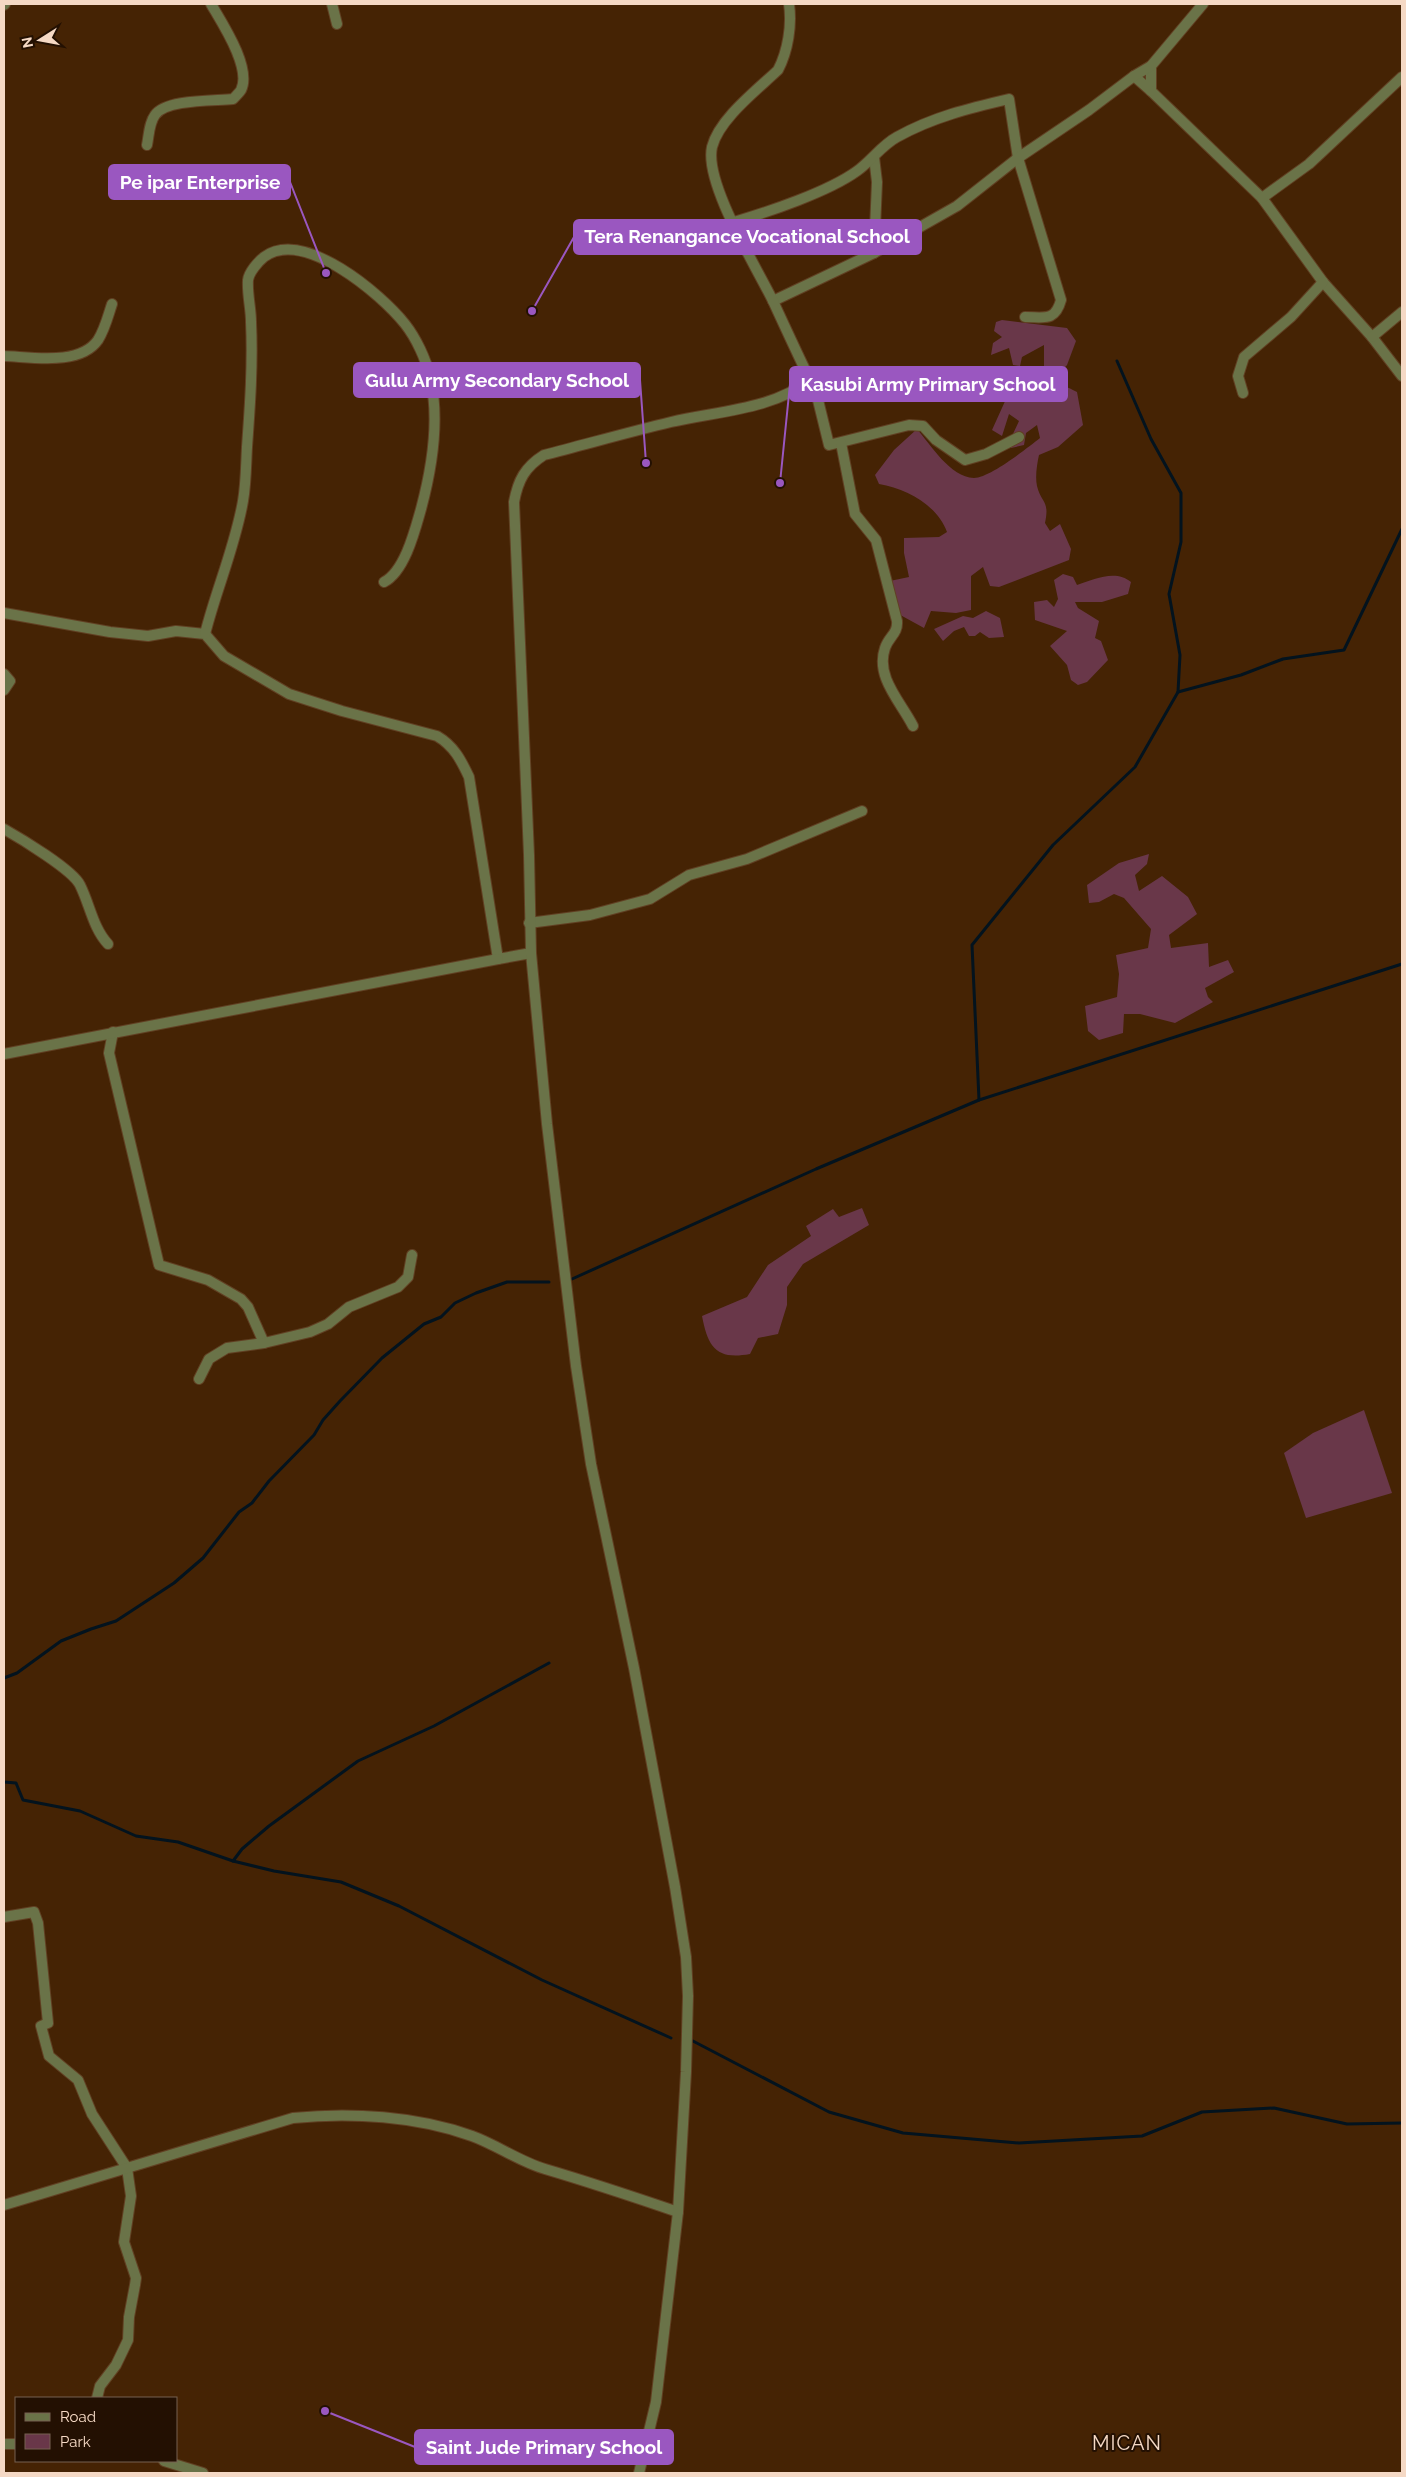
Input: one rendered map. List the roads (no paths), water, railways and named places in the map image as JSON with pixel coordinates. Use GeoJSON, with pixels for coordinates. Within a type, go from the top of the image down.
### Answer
{"type":"FeatureCollection","features":[{"type":"Feature","properties":{"kind":"street"},"geometry":{"type":"LineString","coordinates":[[147,145],[155,114],[163,108],[180,103],[233,99],[241,90],[243,80],[238,53],[211,4]]}},
{"type":"Feature","properties":{"kind":"street"},"geometry":{"type":"LineString","coordinates":[[332,4],[337,24]]}},
{"type":"Feature","properties":{"kind":"street"},"geometry":{"type":"LineString","coordinates":[[789,4],[790,20],[783,61],[778,70],[727,120],[717,134],[712,148],[712,169],[734,222],[816,392],[829,445],[909,425],[920,425],[965,460],[986,454],[1019,437]]}},
{"type":"Feature","properties":{"kind":"street"},"geometry":{"type":"LineString","coordinates":[[773,301],[874,253],[958,206],[1018,158],[1151,66],[1203,4]]}},
{"type":"Feature","properties":{"kind":"street"},"geometry":{"type":"LineString","coordinates":[[1151,66],[1151,91]]}},
{"type":"Feature","properties":{"kind":"street"},"geometry":{"type":"LineString","coordinates":[[1134,76],[1262,198],[1323,282],[1372,337],[1402,376]]}},
{"type":"Feature","properties":{"kind":"street"},"geometry":{"type":"LineString","coordinates":[[1262,198],[1309,164],[1402,76]]}},
{"type":"Feature","properties":{"kind":"street"},"geometry":{"type":"LineString","coordinates":[[734,222],[827,187],[856,172],[892,140],[938,118],[954,112],[1009,99],[1018,158],[1061,300],[1058,312],[1051,317],[1024,317]]}},
{"type":"Feature","properties":{"kind":"street"},"geometry":{"type":"LineString","coordinates":[[874,157],[877,182],[874,253]]}},
{"type":"Feature","properties":{"kind":"street"},"geometry":{"type":"LineString","coordinates":[[205,634],[243,500],[251,398],[251,321],[248,278],[258,262],[271,252],[287,249],[311,254],[333,264],[363,283],[405,324],[421,352],[430,377],[434,440],[424,498],[412,542],[391,578],[384,582]]}},
{"type":"Feature","properties":{"kind":"street"},"geometry":{"type":"LineString","coordinates":[[1243,393],[1238,376],[1244,357],[1292,317],[1323,282]]}},
{"type":"Feature","properties":{"kind":"street"},"geometry":{"type":"LineString","coordinates":[[4,356],[66,359],[87,349],[97,341],[112,304]]}},
{"type":"Feature","properties":{"kind":"street"},"geometry":{"type":"LineString","coordinates":[[1372,337],[1402,312]]}},
{"type":"Feature","properties":{"kind":"street"},"geometry":{"type":"LineString","coordinates":[[638,2473],[656,2402],[678,2212],[686,2072],[688,1996],[686,1957],[676,1887],[634,1668],[591,1464],[576,1366],[544,1104],[529,923],[529,855],[514,502],[517,488],[524,472],[531,464],[544,455],[672,422],[777,399],[796,391],[810,380]]}},
{"type":"Feature","properties":{"kind":"street"},"geometry":{"type":"LineString","coordinates":[[841,443],[855,514],[876,540],[896,621],[895,634],[885,647],[883,672],[913,726]]}},
{"type":"Feature","properties":{"kind":"street"},"geometry":{"type":"LineString","coordinates":[[4,614],[148,636],[176,631],[205,634],[224,656],[289,694],[342,711],[437,736],[452,746],[469,777],[498,959]]}},
{"type":"Feature","properties":{"kind":"street"},"geometry":{"type":"LineString","coordinates":[[4,674],[10,681],[4,690]]}},
{"type":"Feature","properties":{"kind":"street"},"geometry":{"type":"LineString","coordinates":[[529,923],[590,915],[650,899],[689,876],[747,859],[862,811]]}},
{"type":"Feature","properties":{"kind":"street"},"geometry":{"type":"LineString","coordinates":[[4,829],[58,864],[80,884],[96,925],[108,944]]}},
{"type":"Feature","properties":{"kind":"street"},"geometry":{"type":"LineString","coordinates":[[4,1054],[531,953]]}},
{"type":"Feature","properties":{"kind":"street"},"geometry":{"type":"LineString","coordinates":[[112,1032],[109,1053],[159,1265],[208,1280],[241,1299],[248,1307],[264,1342]]}},
{"type":"Feature","properties":{"kind":"street"},"geometry":{"type":"LineString","coordinates":[[199,1379],[208,1359],[227,1348],[264,1342],[316,1329],[349,1307],[398,1287],[408,1277],[412,1255]]}},
{"type":"Feature","properties":{"kind":"street"},"geometry":{"type":"LineString","coordinates":[[4,1918],[34,1912],[38,1923],[48,2023],[41,2026],[45,2048],[52,2059],[71,2072],[78,2080],[92,2114],[127,2168],[130,2196],[124,2242],[136,2282],[129,2317],[128,2340],[122,2354],[100,2386],[97,2397]]}},
{"type":"Feature","properties":{"kind":"street"},"geometry":{"type":"LineString","coordinates":[[4,2205],[292,2118],[314,2116],[396,2120],[430,2125],[472,2136],[544,2169],[678,2212]]}},
{"type":"Feature","properties":{"kind":"street"},"geometry":{"type":"LineString","coordinates":[[167,2462],[203,2473]]}},
{"type":"Feature","properties":{"kind":"waterway"},"geometry":{"type":"LineString","coordinates":[[979,1100],[972,945],[1053,845],[1135,767],[1178,692],[1180,655],[1169,594],[1181,542],[1181,493],[1151,439],[1117,361]]}},
{"type":"Feature","properties":{"kind":"waterway"},"geometry":{"type":"LineString","coordinates":[[1178,692],[1241,675],[1283,659],[1344,650],[1402,529]]}},
{"type":"Feature","properties":{"kind":"waterway"},"geometry":{"type":"LineString","coordinates":[[572,1279],[816,1169],[979,1100],[1402,964]]}},
{"type":"Feature","properties":{"kind":"waterway"},"geometry":{"type":"LineString","coordinates":[[4,1678],[17,1673],[61,1641],[116,1621],[174,1583],[203,1558],[239,1512],[252,1503],[269,1481],[314,1435],[323,1420],[340,1401],[382,1358],[424,1324],[441,1317],[455,1303],[507,1282],[549,1282]]}},
{"type":"Feature","properties":{"kind":"waterway"},"geometry":{"type":"LineString","coordinates":[[233,1861],[242,1849],[269,1826],[358,1761],[434,1726],[549,1663]]}},
{"type":"Feature","properties":{"kind":"waterway"},"geometry":{"type":"LineString","coordinates":[[4,1782],[16,1783],[23,1800],[80,1811],[136,1836],[178,1842],[233,1861],[274,1871],[341,1882],[399,1906],[542,1980],[671,2038]]}},
{"type":"Feature","properties":{"kind":"waterway"},"geometry":{"type":"LineString","coordinates":[[691,2040],[829,2112],[903,2133],[1019,2143],[1142,2136],[1202,2112],[1274,2108],[1347,2124],[1402,2123]]}},
{"type":"Feature","properties":{"kind":"place","name":"Pe ipar Enterprise"},"geometry":{"type":"Point","coordinates":[326,273]}},
{"type":"Feature","properties":{"kind":"place","name":"Tera Renangance Vocational School"},"geometry":{"type":"Point","coordinates":[532,311]}},
{"type":"Feature","properties":{"kind":"place","name":"Gulu Army Secondary School"},"geometry":{"type":"Point","coordinates":[646,463]}},
{"type":"Feature","properties":{"kind":"place","name":"Kasubi Army Primary School"},"geometry":{"type":"Point","coordinates":[780,483]}},
{"type":"Feature","properties":{"kind":"place","name":"Saint Jude Primary School"},"geometry":{"type":"Point","coordinates":[325,2411]}},
{"type":"Feature","properties":{"kind":"district","name":"MICAN"},"geometry":{"type":"Point","coordinates":[1127,2443]}}]}
